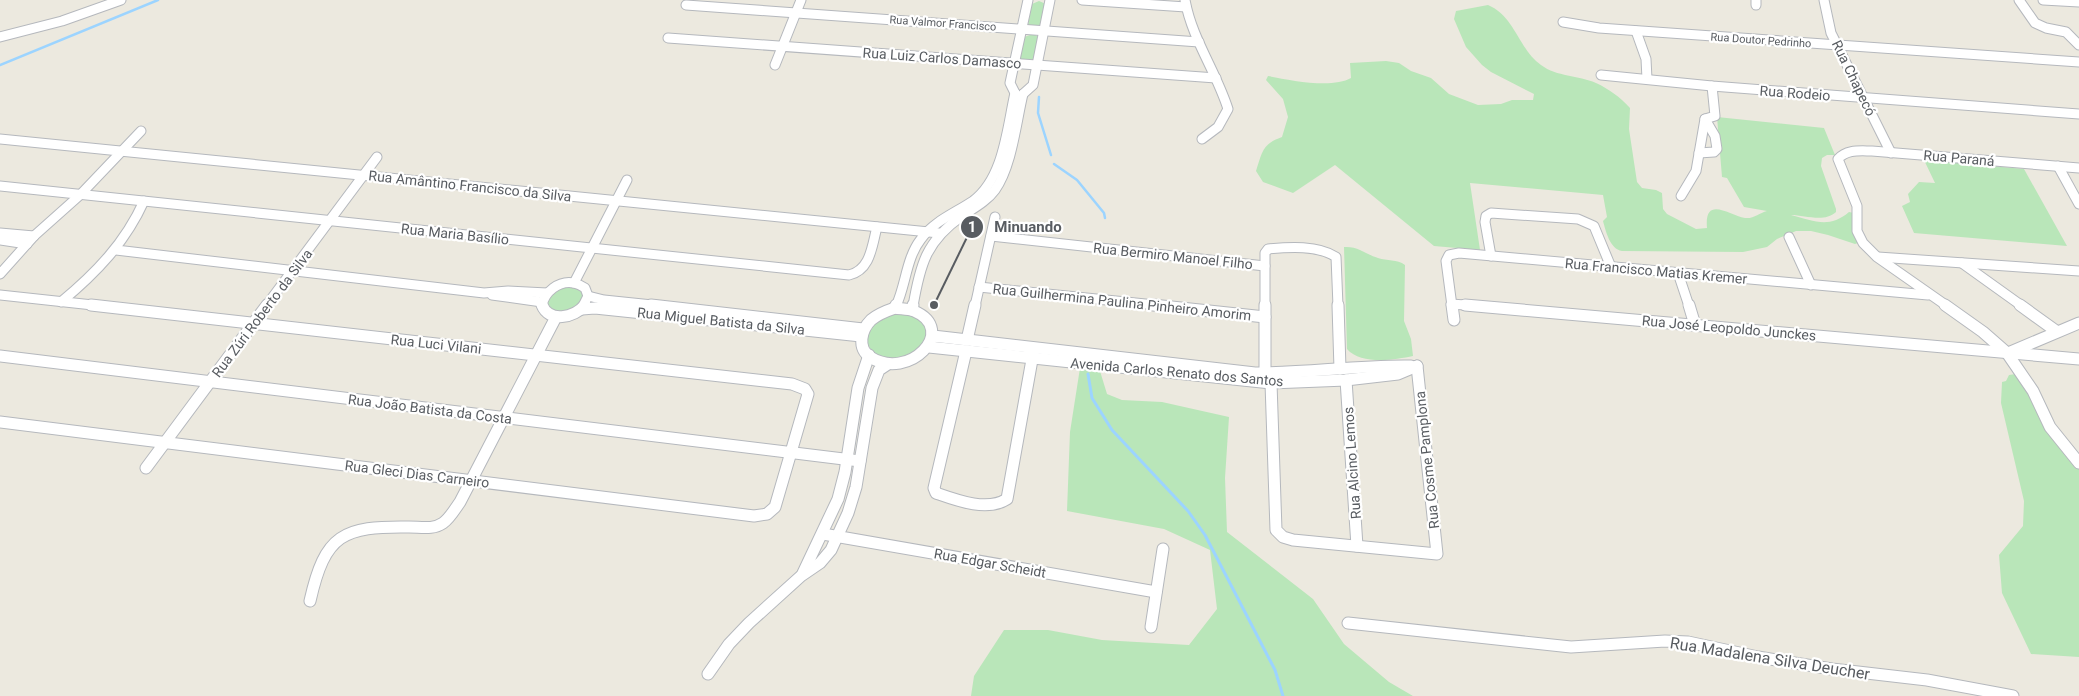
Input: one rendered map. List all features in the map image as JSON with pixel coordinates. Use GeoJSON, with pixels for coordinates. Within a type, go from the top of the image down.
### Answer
{"type":"FeatureCollection","features":[{"type":"Feature","properties":{"kind":"street"},"geometry":{"type":"LineString","coordinates":[[0,37],[62,22],[91,13],[121,0]]}},
{"type":"Feature","properties":{"kind":"street"},"geometry":{"type":"LineString","coordinates":[[775,65],[801,0]]}},
{"type":"Feature","properties":{"kind":"street"},"geometry":{"type":"LineString","coordinates":[[1019,94],[1010,83],[1028,0]]}},
{"type":"Feature","properties":{"kind":"street"},"geometry":{"type":"LineString","coordinates":[[896,308],[902,295],[913,254],[927,232],[980,194],[991,182],[1019,94],[1033,85],[1050,0]]}},
{"type":"Feature","properties":{"kind":"street"},"geometry":{"type":"LineString","coordinates":[[1082,0],[1186,4],[1199,42],[1228,109],[1219,126],[1202,139]]}},
{"type":"Feature","properties":{"kind":"street","name":"Rua Chapecó"},"geometry":{"type":"LineString","coordinates":[[1824,0],[1828,24],[1837,45],[1891,153]]}},
{"type":"Feature","properties":{"kind":"street"},"geometry":{"type":"LineString","coordinates":[[2019,0],[2033,22],[2040,26],[2066,30],[2079,45]]}},
{"type":"Feature","properties":{"kind":"street"},"geometry":{"type":"LineString","coordinates":[[2043,0],[2079,2]]}},
{"type":"Feature","properties":{"kind":"street","name":"Rua Valmor Francisco"},"geometry":{"type":"LineString","coordinates":[[686,5],[1199,42]]}},
{"type":"Feature","properties":{"kind":"street","name":"Rua Doutor Pedrinho"},"geometry":{"type":"LineString","coordinates":[[1564,22],[1591,28],[2079,62]]}},
{"type":"Feature","properties":{"kind":"street"},"geometry":{"type":"LineString","coordinates":[[1636,31],[1646,59],[1647,79]]}},
{"type":"Feature","properties":{"kind":"street","name":"Rua Luiz Carlos Damasco"},"geometry":{"type":"LineString","coordinates":[[668,38],[1216,78]]}},
{"type":"Feature","properties":{"kind":"street","name":"Rua Rodeio"},"geometry":{"type":"LineString","coordinates":[[1601,76],[2079,114]]}},
{"type":"Feature","properties":{"kind":"street"},"geometry":{"type":"LineString","coordinates":[[1705,119],[1715,116],[1712,86]]}},
{"type":"Feature","properties":{"kind":"street"},"geometry":{"type":"LineString","coordinates":[[912,310],[919,266],[929,247],[939,233],[982,202],[997,186],[1004,171],[1019,94]]}},
{"type":"Feature","properties":{"kind":"street"},"geometry":{"type":"LineString","coordinates":[[1681,196],[1696,171],[1705,119]]}},
{"type":"Feature","properties":{"kind":"street"},"geometry":{"type":"LineString","coordinates":[[1699,153],[1714,152],[1717,149],[1715,136],[1705,119]]}},
{"type":"Feature","properties":{"kind":"street"},"geometry":{"type":"LineString","coordinates":[[0,274],[31,240],[80,194],[141,132]]}},
{"type":"Feature","properties":{"kind":"street","name":"Rua Amântino Francisco da Silva"},"geometry":{"type":"LineString","coordinates":[[0,139],[939,233]]}},
{"type":"Feature","properties":{"kind":"street","name":"Rua Paraná"},"geometry":{"type":"LineString","coordinates":[[1877,257],[1858,235],[1856,229],[1858,212],[1838,162],[1839,156],[1852,152],[1891,153],[2079,168]]}},
{"type":"Feature","properties":{"kind":"street","name":"Rua Zúri Roberto da Silva"},"geometry":{"type":"LineString","coordinates":[[146,468],[377,157]]}},
{"type":"Feature","properties":{"kind":"street"},"geometry":{"type":"LineString","coordinates":[[2058,166],[2079,204]]}},
{"type":"Feature","properties":{"kind":"street"},"geometry":{"type":"LineString","coordinates":[[574,283],[627,180]]}},
{"type":"Feature","properties":{"kind":"street","name":"Rua Maria Basílio"},"geometry":{"type":"LineString","coordinates":[[0,186],[854,275],[865,268],[877,227]]}},
{"type":"Feature","properties":{"kind":"street"},"geometry":{"type":"LineString","coordinates":[[61,302],[91,276],[116,250],[133,226],[144,201]]}},
{"type":"Feature","properties":{"kind":"street"},"geometry":{"type":"LineString","coordinates":[[1491,256],[1485,222],[1486,216],[1490,213],[1578,219],[1594,226],[1611,267]]}},
{"type":"Feature","properties":{"kind":"street"},"geometry":{"type":"LineString","coordinates":[[995,217],[935,480],[936,493],[951,498],[985,504],[1003,503],[1008,494],[1033,354]]}},
{"type":"Feature","properties":{"kind":"street"},"geometry":{"type":"LineString","coordinates":[[0,233],[31,240]]}},
{"type":"Feature","properties":{"kind":"street","name":"Rua Bermiro Manoel Filho"},"geometry":{"type":"LineString","coordinates":[[991,236],[1265,266]]}},
{"type":"Feature","properties":{"kind":"street"},"geometry":{"type":"LineString","coordinates":[[1789,237],[1811,285]]}},
{"type":"Feature","properties":{"kind":"street"},"geometry":{"type":"LineString","coordinates":[[0,240],[31,240]]}},
{"type":"Feature","properties":{"kind":"street"},"geometry":{"type":"LineString","coordinates":[[1340,370],[1337,260],[1333,254],[1285,248],[1268,249],[1265,253],[1265,318],[1276,530],[1283,538],[1357,546]]}},
{"type":"Feature","properties":{"kind":"street"},"geometry":{"type":"LineString","coordinates":[[116,250],[484,293],[499,298],[544,297],[560,285],[574,283],[585,288],[588,296],[582,309],[570,316],[556,318],[544,312],[544,297]]}},
{"type":"Feature","properties":{"kind":"street","name":"Rua Francisco Matias Kremer"},"geometry":{"type":"LineString","coordinates":[[1454,320],[1447,258],[1459,253],[1929,296]]}},
{"type":"Feature","properties":{"kind":"street"},"geometry":{"type":"LineString","coordinates":[[1877,257],[2079,272]]}},
{"type":"Feature","properties":{"kind":"street"},"geometry":{"type":"LineString","coordinates":[[1877,257],[1929,296],[1983,332],[2007,354],[2033,391],[2050,427],[2079,463]]}},
{"type":"Feature","properties":{"kind":"street"},"geometry":{"type":"LineString","coordinates":[[1962,263],[2056,332]]}},
{"type":"Feature","properties":{"kind":"street"},"geometry":{"type":"LineString","coordinates":[[1678,273],[1695,325]]}},
{"type":"Feature","properties":{"kind":"street","name":"Rua Guilhermina Paulina Pinheiro Amorim"},"geometry":{"type":"LineString","coordinates":[[979,287],[1265,318]]}},
{"type":"Feature","properties":{"kind":"street","name":"Rua Luci Vilani"},"geometry":{"type":"LineString","coordinates":[[0,295],[799,386],[805,389],[808,394],[808,400],[792,453]]}},
{"type":"Feature","properties":{"kind":"street","name":"Rua Miguel Batista da Silva"},"geometry":{"type":"LineString","coordinates":[[588,296],[604,300],[862,332]]}},
{"type":"Feature","properties":{"kind":"street","name":"Rua José Leopoldo Junckes"},"geometry":{"type":"LineString","coordinates":[[1451,304],[2079,359]]}},
{"type":"Feature","properties":{"kind":"street","name":"Rua Miguel Batista da Silva"},"geometry":{"type":"LineString","coordinates":[[582,309],[595,308],[862,332]]}},
{"type":"Feature","properties":{"kind":"street"},"geometry":{"type":"LineString","coordinates":[[896,308],[912,310],[928,320],[932,328],[933,336],[929,347],[924,353],[908,362],[888,364],[878,361],[864,350],[862,332],[867,322],[879,313],[896,308]]}},
{"type":"Feature","properties":{"kind":"street"},"geometry":{"type":"LineString","coordinates":[[310,601],[315,572],[324,552],[339,537],[354,531],[398,527],[432,527],[442,523],[460,502],[556,318]]}},
{"type":"Feature","properties":{"kind":"street"},"geometry":{"type":"LineString","coordinates":[[2007,354],[2079,324]]}},
{"type":"Feature","properties":{"kind":"street","name":"Avenida Carlos Renato dos Santos"},"geometry":{"type":"LineString","coordinates":[[933,336],[966,346]]}},
{"type":"Feature","properties":{"kind":"street","name":"Avenida Carlos Renato dos Santos"},"geometry":{"type":"LineString","coordinates":[[929,347],[966,346],[1268,378],[1346,380],[1398,374],[1417,366]]}},
{"type":"Feature","properties":{"kind":"street"},"geometry":{"type":"LineString","coordinates":[[801,576],[824,534],[838,499],[858,388],[869,355]]}},
{"type":"Feature","properties":{"kind":"street","name":"Rua João Batista da Costa"},"geometry":{"type":"LineString","coordinates":[[0,356],[860,462]]}},
{"type":"Feature","properties":{"kind":"street"},"geometry":{"type":"LineString","coordinates":[[708,674],[729,644],[801,576],[826,557],[838,537],[852,500],[872,388],[879,370],[888,364]]}},
{"type":"Feature","properties":{"kind":"street","name":"Avenida Carlos Renato dos Santos"},"geometry":{"type":"LineString","coordinates":[[1268,378],[1282,374],[1392,365],[1417,366]]}},
{"type":"Feature","properties":{"kind":"street","name":"Rua Cosme Pamplona"},"geometry":{"type":"LineString","coordinates":[[1357,546],[1437,554],[1417,366]]}},
{"type":"Feature","properties":{"kind":"street","name":"Rua Alcino Lemos"},"geometry":{"type":"LineString","coordinates":[[1346,380],[1357,546]]}},
{"type":"Feature","properties":{"kind":"street","name":"Rua Gleci Dias Carneiro"},"geometry":{"type":"LineString","coordinates":[[0,422],[762,516],[772,511],[775,506],[792,453]]}},
{"type":"Feature","properties":{"kind":"street","name":"Rua Edgar Scheidt"},"geometry":{"type":"LineString","coordinates":[[824,534],[1156,592]]}},
{"type":"Feature","properties":{"kind":"street"},"geometry":{"type":"LineString","coordinates":[[1151,628],[1163,549]]}},
{"type":"Feature","properties":{"kind":"street","name":"Rua Madalena Silva Deucher"},"geometry":{"type":"LineString","coordinates":[[1348,624],[1571,647],[1665,641],[1688,642],[1758,657],[1840,670],[1936,681],[2013,696]]}},
{"type":"Feature","properties":{"kind":"green space"},"geometry":{"type":"Polygon","coordinates":[[[1039,1],[1046,4],[1042,26],[1039,28],[1028,25],[1032,4],[1039,1]]]}},
{"type":"Feature","properties":{"kind":"green space"},"geometry":{"type":"Polygon","coordinates":[[[1488,5],[1505,17],[1527,51],[1541,65],[1554,72],[1596,83],[1614,94],[1630,108],[1629,129],[1637,182],[1642,188],[1662,193],[1663,209],[1667,214],[1696,229],[1707,228],[1709,212],[1713,210],[1725,211],[1745,218],[1754,217],[1767,211],[1744,207],[1727,178],[1722,177],[1717,117],[1824,128],[1835,155],[1827,155],[1822,158],[1821,166],[1836,212],[1820,218],[1791,215],[1814,221],[1828,222],[1842,217],[1849,212],[1854,213],[1853,229],[1858,243],[1855,244],[1811,231],[1796,231],[1777,239],[1767,247],[1743,252],[1622,251],[1614,247],[1609,239],[1603,221],[1607,217],[1603,195],[1470,183],[1480,250],[1434,246],[1335,165],[1293,193],[1263,182],[1256,171],[1262,154],[1270,143],[1282,137],[1288,117],[1283,99],[1266,80],[1268,76],[1310,83],[1333,83],[1351,78],[1350,63],[1386,61],[1399,63],[1411,71],[1431,78],[1449,94],[1478,105],[1501,104],[1512,100],[1533,100],[1534,94],[1491,72],[1466,47],[1454,19],[1456,11],[1488,5]]]}},
{"type":"Feature","properties":{"kind":"green space"},"geometry":{"type":"Polygon","coordinates":[[[1033,34],[1039,37],[1035,60],[1032,62],[1020,60],[1024,37],[1033,34]]]}},
{"type":"Feature","properties":{"kind":"green space"},"geometry":{"type":"Polygon","coordinates":[[[1924,160],[2024,169],[2067,246],[1914,233],[1902,206],[1910,202],[1908,194],[1919,182],[1935,183],[1924,160]]]}},
{"type":"Feature","properties":{"kind":"green space"},"geometry":{"type":"Polygon","coordinates":[[[1344,247],[1357,249],[1378,258],[1405,265],[1404,321],[1411,339],[1413,356],[1378,360],[1361,357],[1347,349],[1344,247]]]}},
{"type":"Feature","properties":{"kind":"green space"},"geometry":{"type":"Polygon","coordinates":[[[573,285],[582,291],[584,295],[575,307],[553,312],[546,305],[548,296],[559,287],[573,285]]]}},
{"type":"Feature","properties":{"kind":"green space"},"geometry":{"type":"Polygon","coordinates":[[[895,312],[917,318],[926,328],[925,339],[916,349],[904,357],[889,359],[876,354],[866,340],[873,321],[895,312]]]}},
{"type":"Feature","properties":{"kind":"green space"},"geometry":{"type":"Polygon","coordinates":[[[1080,368],[1100,371],[1107,394],[1122,400],[1162,402],[1229,417],[1225,478],[1227,532],[1313,599],[1344,644],[1389,682],[1413,696],[971,696],[974,676],[1004,630],[1048,630],[1102,640],[1189,645],[1217,609],[1210,550],[1164,529],[1067,511],[1070,432],[1080,368]]]}},
{"type":"Feature","properties":{"kind":"green space"},"geometry":{"type":"Polygon","coordinates":[[[2016,374],[2079,467],[2079,657],[2031,654],[2002,593],[1999,555],[2023,526],[2024,501],[2001,403],[2002,382],[2006,381],[2009,375],[2016,374]]]}},
{"type":"Feature","properties":{"kind":"waterway"},"geometry":{"type":"LineString","coordinates":[[0,65],[158,0]]}},
{"type":"Feature","properties":{"kind":"waterway"},"geometry":{"type":"LineString","coordinates":[[1039,97],[1038,113],[1051,155]]}},
{"type":"Feature","properties":{"kind":"waterway"},"geometry":{"type":"LineString","coordinates":[[1054,164],[1077,180],[1104,213],[1105,218]]}},
{"type":"Feature","properties":{"kind":"waterway"},"geometry":{"type":"LineString","coordinates":[[1088,374],[1092,398],[1112,430],[1188,511],[1205,535],[1275,670],[1283,696]]}},
{"type":"Feature","properties":{"kind":"place","name":"Minuando"},"geometry":{"type":"Point","coordinates":[934,305]}}]}
